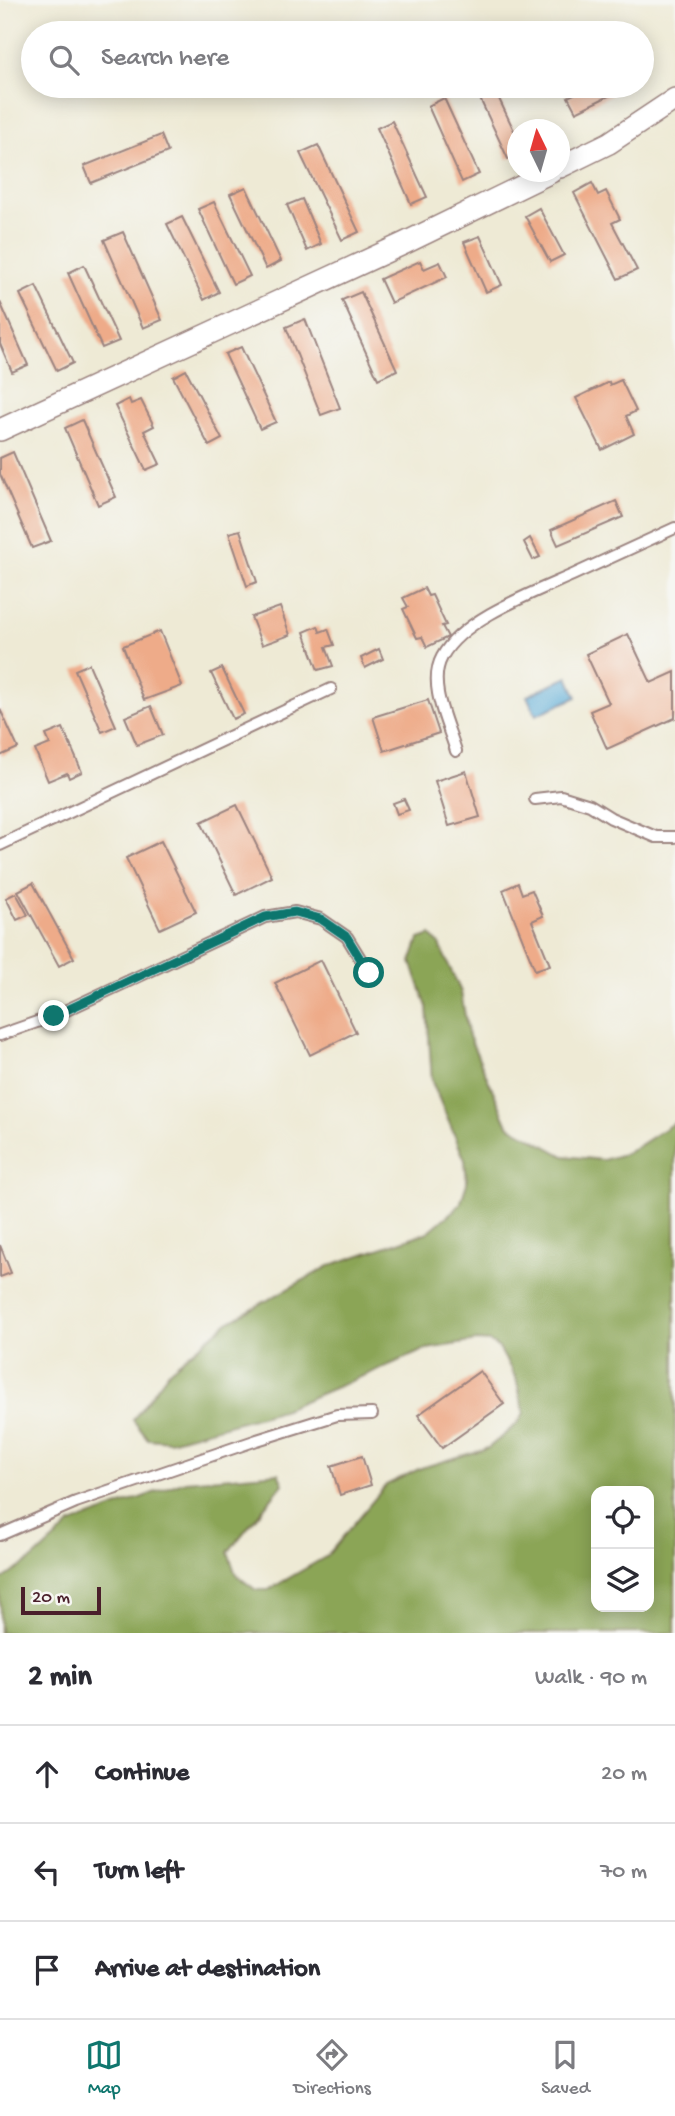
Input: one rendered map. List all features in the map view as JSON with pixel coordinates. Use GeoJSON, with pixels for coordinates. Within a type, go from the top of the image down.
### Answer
{"type":"FeatureCollection","features":[{"type":"Feature","properties":{"kind":"street"},"geometry":{"type":"LineString","coordinates":[[570,162],[609,143],[675,99]]}},
{"type":"Feature","properties":{"kind":"street"},"geometry":{"type":"LineString","coordinates":[[0,430],[405,243],[530,182]]}},
{"type":"Feature","properties":{"kind":"lane"},"geometry":{"type":"LineString","coordinates":[[456,751],[437,678],[441,658],[453,643],[476,623],[510,604],[675,528]]}},
{"type":"Feature","properties":{"kind":"lane"},"geometry":{"type":"LineString","coordinates":[[0,845],[331,689]]}},
{"type":"Feature","properties":{"kind":"lane"},"geometry":{"type":"LineString","coordinates":[[535,799],[561,796],[590,805],[611,818],[656,837],[675,837]]}},
{"type":"Feature","properties":{"kind":"lane"},"geometry":{"type":"LineString","coordinates":[[0,1035],[54,1016],[265,917],[295,912],[321,919],[347,937],[369,973]]}},
{"type":"Feature","properties":{"kind":"lane"},"geometry":{"type":"LineString","coordinates":[[0,1535],[76,1503],[257,1440],[337,1415],[372,1414]]}},
{"type":"Feature","properties":{"kind":"green space"},"geometry":{"type":"Polygon","coordinates":[[[431,935],[439,944],[461,992],[468,1034],[508,1125],[564,1156],[603,1160],[627,1153],[675,1122],[675,1633],[0,1633],[0,1581],[34,1558],[71,1524],[185,1481],[278,1473],[283,1484],[228,1552],[236,1575],[256,1590],[268,1590],[327,1556],[386,1485],[421,1468],[488,1448],[517,1424],[524,1413],[516,1378],[499,1348],[490,1342],[477,1341],[427,1349],[282,1410],[170,1441],[148,1439],[133,1420],[170,1370],[228,1322],[331,1265],[428,1232],[460,1205],[467,1183],[465,1160],[432,1082],[427,1007],[411,962],[419,939],[431,935]]]}},
{"type":"Feature","properties":{"kind":"water"},"geometry":{"type":"Polygon","coordinates":[[[568,677],[577,697],[536,715],[527,696],[568,677]]]}},
{"type":"Feature","properties":{"kind":"building"},"geometry":{"type":"Polygon","coordinates":[[[444,98],[479,174],[462,182],[428,106],[444,98]]]}},
{"type":"Feature","properties":{"kind":"building"},"geometry":{"type":"Polygon","coordinates":[[[480,98],[499,98],[509,119],[507,157],[480,98]]]}},
{"type":"Feature","properties":{"kind":"building"},"geometry":{"type":"Polygon","coordinates":[[[569,98],[605,98],[576,112],[569,98]]]}},
{"type":"Feature","properties":{"kind":"building"},"geometry":{"type":"Polygon","coordinates":[[[392,121],[427,197],[411,204],[377,128],[392,121]]]}},
{"type":"Feature","properties":{"kind":"building"},"geometry":{"type":"Polygon","coordinates":[[[161,135],[168,152],[91,183],[84,166],[161,135]]]}},
{"type":"Feature","properties":{"kind":"building"},"geometry":{"type":"Polygon","coordinates":[[[318,145],[359,232],[342,240],[300,153],[318,145]]]}},
{"type":"Feature","properties":{"kind":"building"},"geometry":{"type":"Polygon","coordinates":[[[592,183],[598,195],[606,191],[620,219],[612,223],[637,270],[618,279],[574,193],[592,183]]]}},
{"type":"Feature","properties":{"kind":"building"},"geometry":{"type":"Polygon","coordinates":[[[246,187],[281,261],[266,269],[230,194],[246,187]]]}},
{"type":"Feature","properties":{"kind":"building"},"geometry":{"type":"Polygon","coordinates":[[[302,199],[321,244],[307,251],[287,205],[302,199]]]}},
{"type":"Feature","properties":{"kind":"building"},"geometry":{"type":"Polygon","coordinates":[[[214,202],[250,276],[233,284],[198,209],[214,202]]]}},
{"type":"Feature","properties":{"kind":"building"},"geometry":{"type":"Polygon","coordinates":[[[539,208],[564,255],[550,262],[525,216],[539,208]]]}},
{"type":"Feature","properties":{"kind":"building"},"geometry":{"type":"Polygon","coordinates":[[[182,217],[219,292],[204,300],[167,224],[182,217]]]}},
{"type":"Feature","properties":{"kind":"building"},"geometry":{"type":"Polygon","coordinates":[[[123,232],[162,320],[143,328],[104,240],[123,232]]]}},
{"type":"Feature","properties":{"kind":"building"},"geometry":{"type":"Polygon","coordinates":[[[480,236],[502,285],[486,292],[464,242],[480,236]]]}},
{"type":"Feature","properties":{"kind":"building"},"geometry":{"type":"Polygon","coordinates":[[[420,261],[424,269],[440,262],[447,277],[391,303],[380,279],[420,261]]]}},
{"type":"Feature","properties":{"kind":"building"},"geometry":{"type":"Polygon","coordinates":[[[84,265],[119,341],[102,348],[68,273],[84,265]]]}},
{"type":"Feature","properties":{"kind":"building"},"geometry":{"type":"Polygon","coordinates":[[[36,286],[73,363],[57,371],[20,294],[36,286]]]}},
{"type":"Feature","properties":{"kind":"building"},"geometry":{"type":"Polygon","coordinates":[[[361,292],[397,370],[378,379],[342,300],[361,292]]]}},
{"type":"Feature","properties":{"kind":"building"},"geometry":{"type":"Polygon","coordinates":[[[0,302],[28,365],[12,372],[0,344],[0,302]]]}},
{"type":"Feature","properties":{"kind":"building"},"geometry":{"type":"Polygon","coordinates":[[[305,319],[340,408],[321,415],[286,327],[305,319]]]}},
{"type":"Feature","properties":{"kind":"building"},"geometry":{"type":"Polygon","coordinates":[[[241,347],[276,422],[260,429],[225,354],[241,347]]]}},
{"type":"Feature","properties":{"kind":"building"},"geometry":{"type":"Polygon","coordinates":[[[186,370],[222,439],[209,446],[173,377],[186,370]]]}},
{"type":"Feature","properties":{"kind":"building"},"geometry":{"type":"Polygon","coordinates":[[[621,380],[636,411],[626,416],[634,434],[602,450],[576,398],[609,382],[610,385],[621,380]]]}},
{"type":"Feature","properties":{"kind":"building"},"geometry":{"type":"Polygon","coordinates":[[[129,399],[131,404],[141,400],[154,426],[144,431],[160,464],[146,470],[115,406],[129,399]]]}},
{"type":"Feature","properties":{"kind":"building"},"geometry":{"type":"Polygon","coordinates":[[[82,420],[116,497],[98,505],[65,428],[82,420]]]}},
{"type":"Feature","properties":{"kind":"building"},"geometry":{"type":"Polygon","coordinates":[[[13,452],[51,541],[32,548],[0,474],[0,458],[13,452]]]}},
{"type":"Feature","properties":{"kind":"building"},"geometry":{"type":"Polygon","coordinates":[[[616,501],[623,517],[558,545],[551,530],[616,501]]]}},
{"type":"Feature","properties":{"kind":"building"},"geometry":{"type":"Polygon","coordinates":[[[240,530],[257,582],[247,586],[229,533],[240,530]]]}},
{"type":"Feature","properties":{"kind":"building"},"geometry":{"type":"Polygon","coordinates":[[[530,538],[540,557],[533,560],[524,542],[530,538]]]}},
{"type":"Feature","properties":{"kind":"building"},"geometry":{"type":"Polygon","coordinates":[[[424,588],[428,596],[432,595],[446,625],[442,626],[448,637],[427,647],[422,637],[417,638],[403,609],[408,607],[403,598],[424,588]]]}},
{"type":"Feature","properties":{"kind":"building"},"geometry":{"type":"Polygon","coordinates":[[[280,607],[290,635],[262,645],[251,617],[280,607]]]}},
{"type":"Feature","properties":{"kind":"building"},"geometry":{"type":"Polygon","coordinates":[[[318,626],[320,632],[328,629],[334,645],[326,647],[333,666],[318,670],[304,632],[318,626]]]}},
{"type":"Feature","properties":{"kind":"building"},"geometry":{"type":"Polygon","coordinates":[[[160,631],[182,686],[144,700],[123,646],[160,631]]]}},
{"type":"Feature","properties":{"kind":"building"},"geometry":{"type":"Polygon","coordinates":[[[628,634],[651,683],[675,672],[675,718],[607,749],[590,711],[609,703],[586,654],[628,634]]]}},
{"type":"Feature","properties":{"kind":"building"},"geometry":{"type":"Polygon","coordinates":[[[379,649],[383,659],[365,668],[361,658],[379,649]]]}},
{"type":"Feature","properties":{"kind":"building"},"geometry":{"type":"Polygon","coordinates":[[[89,664],[116,726],[102,732],[75,670],[89,664]]]}},
{"type":"Feature","properties":{"kind":"building"},"geometry":{"type":"Polygon","coordinates":[[[222,668],[244,714],[233,719],[211,673],[222,668]]]}},
{"type":"Feature","properties":{"kind":"building"},"geometry":{"type":"Polygon","coordinates":[[[428,700],[439,733],[384,751],[373,717],[428,700]]]}},
{"type":"Feature","properties":{"kind":"building"},"geometry":{"type":"Polygon","coordinates":[[[151,706],[163,735],[137,745],[125,717],[151,706]]]}},
{"type":"Feature","properties":{"kind":"building"},"geometry":{"type":"Polygon","coordinates":[[[0,709],[18,748],[0,756],[0,709]]]}},
{"type":"Feature","properties":{"kind":"building"},"geometry":{"type":"Polygon","coordinates":[[[63,728],[82,772],[69,778],[67,773],[48,781],[35,750],[50,744],[46,735],[63,728]]]}},
{"type":"Feature","properties":{"kind":"building"},"geometry":{"type":"Polygon","coordinates":[[[466,771],[480,817],[449,826],[435,781],[466,771]]]}},
{"type":"Feature","properties":{"kind":"building"},"geometry":{"type":"Polygon","coordinates":[[[404,799],[409,810],[397,814],[393,803],[404,799]]]}},
{"type":"Feature","properties":{"kind":"building"},"geometry":{"type":"Polygon","coordinates":[[[237,805],[272,877],[236,895],[201,822],[237,805]]]}},
{"type":"Feature","properties":{"kind":"building"},"geometry":{"type":"Polygon","coordinates":[[[161,841],[196,912],[160,929],[126,858],[161,841]]]}},
{"type":"Feature","properties":{"kind":"building"},"geometry":{"type":"Polygon","coordinates":[[[33,883],[74,958],[59,966],[18,891],[33,883]]]}},
{"type":"Feature","properties":{"kind":"building"},"geometry":{"type":"Polygon","coordinates":[[[518,883],[522,894],[532,890],[543,916],[532,921],[550,965],[535,970],[503,890],[518,883]]]}},
{"type":"Feature","properties":{"kind":"building"},"geometry":{"type":"Polygon","coordinates":[[[16,893],[28,915],[17,920],[6,898],[16,893]]]}},
{"type":"Feature","properties":{"kind":"building"},"geometry":{"type":"Polygon","coordinates":[[[321,960],[356,1032],[310,1055],[275,983],[321,960]]]}},
{"type":"Feature","properties":{"kind":"building"},"geometry":{"type":"Polygon","coordinates":[[[0,1245],[11,1273],[0,1277],[0,1245]]]}},
{"type":"Feature","properties":{"kind":"building"},"geometry":{"type":"Polygon","coordinates":[[[480,1371],[504,1404],[442,1448],[418,1415],[480,1371]]]}},
{"type":"Feature","properties":{"kind":"building"},"geometry":{"type":"Polygon","coordinates":[[[362,1456],[371,1485],[340,1495],[331,1466],[362,1456]]]}},
{"type":"Feature","properties":{"kind":"route"},"geometry":{"type":"LineString","coordinates":[[54,1016],[265,917],[295,912],[321,919],[347,937],[369,973]]}}]}
